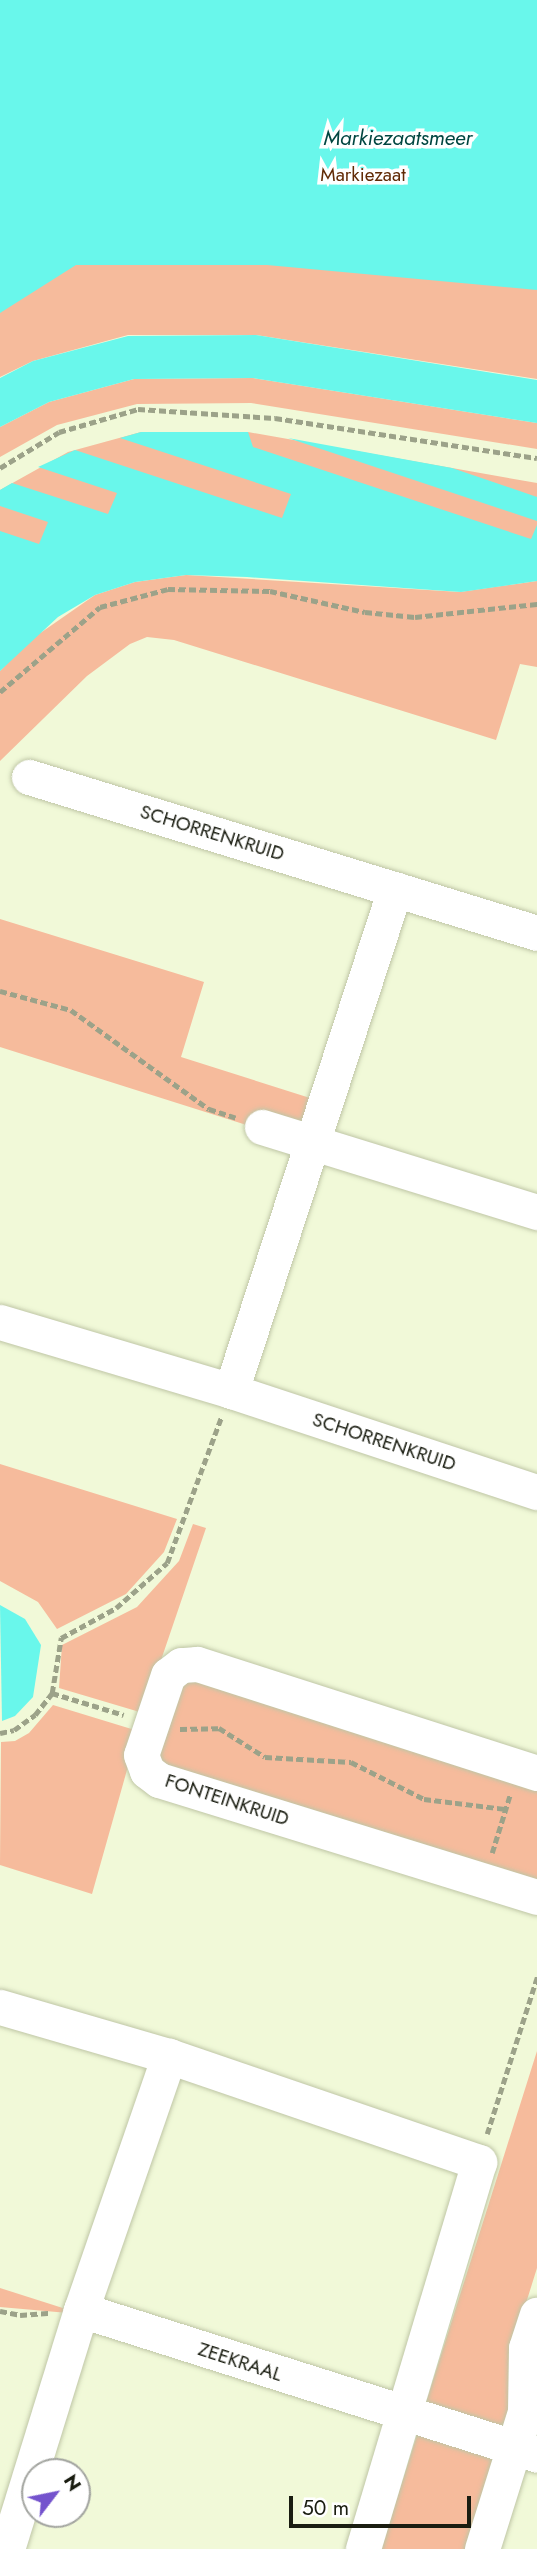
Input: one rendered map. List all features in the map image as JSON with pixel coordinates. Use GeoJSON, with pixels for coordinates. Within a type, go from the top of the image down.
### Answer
{"type":"FeatureCollection","features":[{"type":"Feature","properties":{"kind":"street","name":"SCHORRENKRUID"},"geometry":{"type":"LineString","coordinates":[[29,778],[537,933]]}},
{"type":"Feature","properties":{"kind":"street"},"geometry":{"type":"LineString","coordinates":[[231,1391],[395,889]]}},
{"type":"Feature","properties":{"kind":"street"},"geometry":{"type":"LineString","coordinates":[[262,1127],[537,1212]]}},
{"type":"Feature","properties":{"kind":"street","name":"SCHORRENKRUID"},"geometry":{"type":"LineString","coordinates":[[0,1322],[231,1391],[537,1492]]}},
{"type":"Feature","properties":{"kind":"street","name":"FONTEINKRUID"},"geometry":{"type":"LineString","coordinates":[[528,1770],[197,1664],[181,1665],[168,1675],[141,1755],[147,1771],[159,1780],[537,1897]]}},
{"type":"Feature","properties":{"kind":"street"},"geometry":{"type":"LineString","coordinates":[[0,2007],[169,2056],[479,2162],[400,2415],[363,2549]]}},
{"type":"Feature","properties":{"kind":"street"},"geometry":{"type":"LineString","coordinates":[[7,2549],[81,2310],[169,2056]]}},
{"type":"Feature","properties":{"kind":"street","name":"ZEEKRAAL"},"geometry":{"type":"LineString","coordinates":[[81,2310],[400,2415],[526,2451]]}},
{"type":"Feature","properties":{"kind":"street"},"geometry":{"type":"LineString","coordinates":[[482,2549],[526,2451],[526,2348],[537,2315]]}},
{"type":"Feature","properties":{"kind":"path"},"geometry":{"type":"LineString","coordinates":[[0,468],[59,432],[138,409],[275,418],[537,458]]}},
{"type":"Feature","properties":{"kind":"path"},"geometry":{"type":"LineString","coordinates":[[0,692],[100,607],[168,589],[270,591],[365,612],[415,617],[537,604]]}},
{"type":"Feature","properties":{"kind":"path"},"geometry":{"type":"LineString","coordinates":[[0,991],[71,1010],[209,1109],[262,1127]]}},
{"type":"Feature","properties":{"kind":"path"},"geometry":{"type":"LineString","coordinates":[[0,1733],[14,1730],[36,1715],[52,1693],[61,1638],[116,1608],[167,1563],[231,1391]]}},
{"type":"Feature","properties":{"kind":"path"},"geometry":{"type":"LineString","coordinates":[[52,1693],[151,1724],[219,1728],[265,1757],[351,1762],[424,1799],[506,1809]]}},
{"type":"Feature","properties":{"kind":"path"},"geometry":{"type":"LineString","coordinates":[[480,1880],[506,1809],[528,1770]]}},
{"type":"Feature","properties":{"kind":"path"},"geometry":{"type":"LineString","coordinates":[[479,2162],[537,1977]]}},
{"type":"Feature","properties":{"kind":"path"},"geometry":{"type":"LineString","coordinates":[[0,2311],[20,2315],[81,2310]]}},
{"type":"Feature","properties":{"kind":"green space","name":"Markiezaatsmeer"},"geometry":{"type":"Polygon","coordinates":[[[0,0],[537,0],[537,379],[256,335],[128,335],[33,361],[0,377],[0,0]]]}},
{"type":"Feature","properties":{"kind":"green space"},"geometry":{"type":"Polygon","coordinates":[[[253,378],[537,423],[537,449],[251,403],[137,404],[57,425],[0,457],[0,427],[49,402],[134,379],[253,378]]]}},
{"type":"Feature","properties":{"kind":"green space"},"geometry":{"type":"Polygon","coordinates":[[[141,432],[248,432],[537,483],[537,537],[532,544],[286,522],[111,523],[0,586],[0,490],[68,452],[141,432]]]}},
{"type":"Feature","properties":{"kind":"green space"},"geometry":{"type":"Polygon","coordinates":[[[186,575],[460,592],[537,581],[537,667],[520,664],[496,740],[174,640],[147,637],[130,644],[87,676],[0,761],[0,671],[26,643],[95,595],[135,582],[186,575]]]}},
{"type":"Feature","properties":{"kind":"green space"},"geometry":{"type":"Polygon","coordinates":[[[0,919],[204,982],[181,1057],[310,1098],[297,1141],[0,1047],[0,919]]]}},
{"type":"Feature","properties":{"kind":"green space"},"geometry":{"type":"Polygon","coordinates":[[[0,1464],[177,1519],[164,1552],[126,1594],[57,1629],[38,1602],[0,1581],[0,1464]]]}},
{"type":"Feature","properties":{"kind":"green space"},"geometry":{"type":"Polygon","coordinates":[[[193,1524],[206,1528],[143,1713],[59,1688],[62,1645],[137,1607],[179,1561],[193,1524]]]}},
{"type":"Feature","properties":{"kind":"green space"},"geometry":{"type":"Polygon","coordinates":[[[198,1673],[537,1782],[537,1890],[164,1772],[152,1754],[176,1681],[198,1673]]]}},
{"type":"Feature","properties":{"kind":"green space"},"geometry":{"type":"Polygon","coordinates":[[[53,1705],[138,1731],[92,1894],[0,1865],[1,1742],[15,1741],[29,1733],[53,1705]]]}},
{"type":"Feature","properties":{"kind":"green space"},"geometry":{"type":"Polygon","coordinates":[[[537,2051],[537,2268],[511,2351],[509,2411],[503,2433],[424,2409],[537,2051]]]}},
{"type":"Feature","properties":{"kind":"green space"},"geometry":{"type":"Polygon","coordinates":[[[0,2288],[69,2310],[68,2313],[0,2307],[0,2288]]]}},
{"type":"Feature","properties":{"kind":"green space"},"geometry":{"type":"Polygon","coordinates":[[[417,2435],[496,2458],[468,2549],[381,2549],[417,2435]]]}},
{"type":"Feature","properties":{"kind":"water","name":"Markiezaatsmeer"},"geometry":{"type":"Polygon","coordinates":[[[0,0],[537,0],[537,290],[267,265],[76,265],[0,313],[0,0]]]}},
{"type":"Feature","properties":{"kind":"water"},"geometry":{"type":"Polygon","coordinates":[[[256,335],[537,380],[537,423],[253,378],[134,379],[49,402],[0,427],[0,378],[33,361],[128,336],[256,335]]]}},
{"type":"Feature","properties":{"kind":"water"},"geometry":{"type":"Polygon","coordinates":[[[141,432],[248,432],[253,447],[531,539],[537,525],[537,581],[461,592],[186,575],[135,582],[95,595],[58,617],[0,671],[0,531],[39,544],[48,522],[0,506],[0,490],[12,483],[108,514],[117,493],[38,467],[75,450],[282,518],[291,494],[120,438],[141,432]]]}},
{"type":"Feature","properties":{"kind":"water"},"geometry":{"type":"Polygon","coordinates":[[[288,438],[452,468],[537,497],[537,521],[288,438]]]}},
{"type":"Feature","properties":{"kind":"water"},"geometry":{"type":"Polygon","coordinates":[[[0,1605],[25,1619],[41,1645],[33,1697],[15,1716],[2,1721],[0,1605]]]}},
{"type":"Feature","properties":{"kind":"park label","name":"Markiezaat"},"geometry":{"type":"Point","coordinates":[363,175]}}]}
